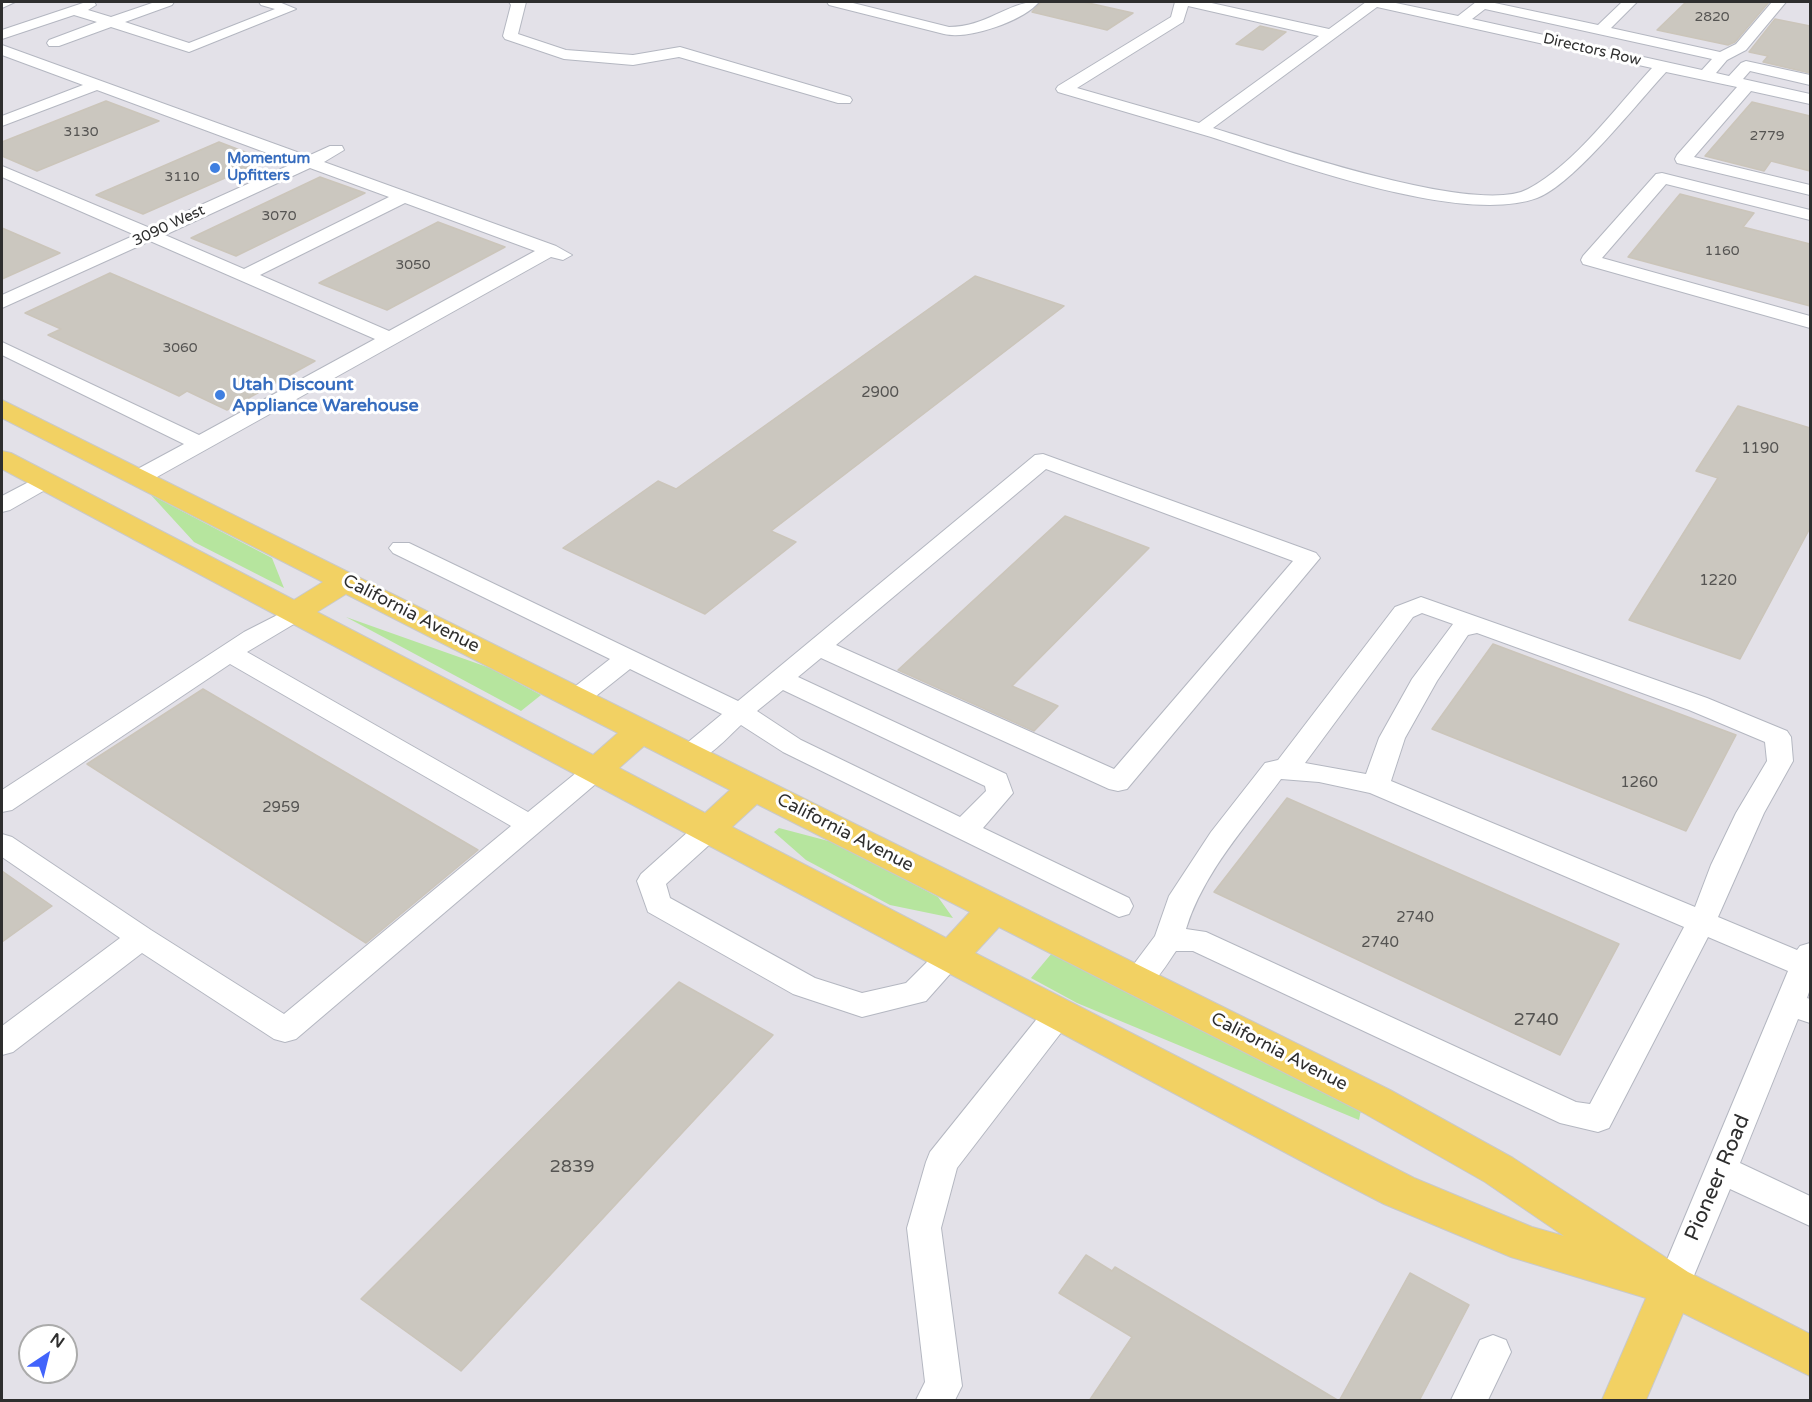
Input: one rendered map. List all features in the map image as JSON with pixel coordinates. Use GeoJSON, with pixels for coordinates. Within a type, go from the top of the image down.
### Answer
{"type":"FeatureCollection","features":[{"type":"Feature","properties":{"kind":"main road","name":"California Avenue"},"geometry":{"type":"LineString","coordinates":[[2,408],[995,908],[1439,1135],[1549,1202],[1673,1286],[1810,1356]]}},
{"type":"Feature","properties":{"kind":"main road","name":"California Avenue"},"geometry":{"type":"LineString","coordinates":[[2,459],[1399,1191],[1526,1244],[1673,1286]]}},
{"type":"Feature","properties":{"kind":"main road"},"geometry":{"type":"LineString","coordinates":[[54,487],[127,471]]}},
{"type":"Feature","properties":{"kind":"main road"},"geometry":{"type":"LineString","coordinates":[[295,613],[345,581]]}},
{"type":"Feature","properties":{"kind":"main road"},"geometry":{"type":"LineString","coordinates":[[596,770],[642,730]]}},
{"type":"Feature","properties":{"kind":"main road"},"geometry":{"type":"LineString","coordinates":[[709,829],[754,787]]}},
{"type":"Feature","properties":{"kind":"main road"},"geometry":{"type":"LineString","coordinates":[[951,956],[995,908]]}},
{"type":"Feature","properties":{"kind":"main road","name":"Pioneer Road"},"geometry":{"type":"LineString","coordinates":[[1624,1401],[1673,1286]]}},
{"type":"Feature","properties":{"kind":"street"},"geometry":{"type":"LineString","coordinates":[[2,4],[8,2]]}},
{"type":"Feature","properties":{"kind":"street"},"geometry":{"type":"LineString","coordinates":[[2,35],[98,2]]}},
{"type":"Feature","properties":{"kind":"street"},"geometry":{"type":"LineString","coordinates":[[54,43],[167,2]]}},
{"type":"Feature","properties":{"kind":"street"},"geometry":{"type":"LineString","coordinates":[[74,10],[189,48],[289,9],[266,2]]}},
{"type":"Feature","properties":{"kind":"street"},"geometry":{"type":"LineString","coordinates":[[516,2],[519,3],[510,36],[564,54],[633,60],[680,52],[844,99]]}},
{"type":"Feature","properties":{"kind":"street"},"geometry":{"type":"LineString","coordinates":[[834,2],[949,31],[968,32],[985,27],[1032,2]]}},
{"type":"Feature","properties":{"kind":"street"},"geometry":{"type":"LineString","coordinates":[[1182,2],[1178,19],[1064,89],[1328,167],[1443,198],[1501,201],[1531,195],[1572,162],[1663,66]]}},
{"type":"Feature","properties":{"kind":"street"},"geometry":{"type":"LineString","coordinates":[[1190,2],[1332,34]]}},
{"type":"Feature","properties":{"kind":"street"},"geometry":{"type":"LineString","coordinates":[[1201,129],[1375,2]]}},
{"type":"Feature","properties":{"kind":"street","name":"Directors Row"},"geometry":{"type":"LineString","coordinates":[[1375,2],[1810,99]]}},
{"type":"Feature","properties":{"kind":"street"},"geometry":{"type":"LineString","coordinates":[[1601,30],[1630,2]]}},
{"type":"Feature","properties":{"kind":"street"},"geometry":{"type":"LineString","coordinates":[[1705,76],[1722,57],[1741,47],[1779,2]]}},
{"type":"Feature","properties":{"kind":"street"},"geometry":{"type":"LineString","coordinates":[[1461,21],[1483,3],[1722,57]]}},
{"type":"Feature","properties":{"kind":"street"},"geometry":{"type":"LineString","coordinates":[[2,21],[22,28]]}},
{"type":"Feature","properties":{"kind":"street"},"geometry":{"type":"LineString","coordinates":[[2,50],[557,253],[391,339],[200,444],[127,471]]}},
{"type":"Feature","properties":{"kind":"street"},"geometry":{"type":"LineString","coordinates":[[1810,80],[1746,66],[1740,83],[1683,159],[1810,190]]}},
{"type":"Feature","properties":{"kind":"street"},"geometry":{"type":"LineString","coordinates":[[2,121],[97,85]]}},
{"type":"Feature","properties":{"kind":"street","name":"3090 West"},"geometry":{"type":"LineString","coordinates":[[2,302],[336,150]]}},
{"type":"Feature","properties":{"kind":"street"},"geometry":{"type":"LineString","coordinates":[[2,171],[391,339]]}},
{"type":"Feature","properties":{"kind":"street"},"geometry":{"type":"LineString","coordinates":[[1810,215],[1662,178],[1590,260],[1810,322]]}},
{"type":"Feature","properties":{"kind":"street"},"geometry":{"type":"LineString","coordinates":[[244,276],[404,197]]}},
{"type":"Feature","properties":{"kind":"street"},"geometry":{"type":"LineString","coordinates":[[2,348],[200,444]]}},
{"type":"Feature","properties":{"kind":"street"},"geometry":{"type":"LineString","coordinates":[[690,754],[1043,460],[1308,558],[1118,782],[819,647]]}},
{"type":"Feature","properties":{"kind":"street"},"geometry":{"type":"LineString","coordinates":[[2,505],[54,487]]}},
{"type":"Feature","properties":{"kind":"street"},"geometry":{"type":"LineString","coordinates":[[400,548],[740,712],[792,746],[1119,906]]}},
{"type":"Feature","properties":{"kind":"street"},"geometry":{"type":"LineString","coordinates":[[1168,940],[1196,940],[1571,1114],[1598,1119],[1717,892],[1725,865],[1750,813],[1780,761],[1778,737],[1688,700],[1421,604],[1404,612],[1285,770]]}},
{"type":"Feature","properties":{"kind":"street"},"geometry":{"type":"LineString","coordinates":[[2,804],[229,653],[295,613]]}},
{"type":"Feature","properties":{"kind":"street"},"geometry":{"type":"LineString","coordinates":[[1376,785],[1392,738],[1425,680],[1460,630],[1475,625]]}},
{"type":"Feature","properties":{"kind":"street"},"geometry":{"type":"LineString","coordinates":[[229,653],[530,825]]}},
{"type":"Feature","properties":{"kind":"street"},"geometry":{"type":"LineString","coordinates":[[577,698],[628,658]]}},
{"type":"Feature","properties":{"kind":"street"},"geometry":{"type":"LineString","coordinates":[[780,679],[997,781],[1000,793],[963,831]]}},
{"type":"Feature","properties":{"kind":"street"},"geometry":{"type":"LineString","coordinates":[[1137,980],[1168,940],[1179,904],[1221,839],[1274,769],[1319,773],[1376,785],[1700,921],[1808,960]]}},
{"type":"Feature","properties":{"kind":"street"},"geometry":{"type":"LineString","coordinates":[[2,844],[141,938],[285,1030],[596,770]]}},
{"type":"Feature","properties":{"kind":"street"},"geometry":{"type":"LineString","coordinates":[[709,829],[651,881],[658,904],[804,986],[862,1005],[915,993],[951,956]]}},
{"type":"Feature","properties":{"kind":"street"},"geometry":{"type":"LineString","coordinates":[[2,1043],[141,938]]}},
{"type":"Feature","properties":{"kind":"street","name":"Pioneer Road"},"geometry":{"type":"LineString","coordinates":[[1673,1286],[1721,1169],[1800,1007],[1808,960]]}},
{"type":"Feature","properties":{"kind":"street"},"geometry":{"type":"LineString","coordinates":[[934,1401],[944,1386],[924,1228],[942,1162],[1059,1013]]}},
{"type":"Feature","properties":{"kind":"street"},"geometry":{"type":"LineString","coordinates":[[1721,1169],[1810,1212]]}},
{"type":"Feature","properties":{"kind":"street"},"geometry":{"type":"LineString","coordinates":[[1469,1401],[1493,1352]]}},
{"type":"Feature","properties":{"kind":"shaded area"},"geometry":{"type":"Polygon","coordinates":[[[2,2],[1810,2],[1810,1400],[2,1400],[2,2]]]}},
{"type":"Feature","properties":{"kind":"green space"},"geometry":{"type":"Polygon","coordinates":[[[151,495],[272,558],[284,588],[194,542],[151,495]]]}},
{"type":"Feature","properties":{"kind":"green space"},"geometry":{"type":"Polygon","coordinates":[[[346,617],[490,668],[541,695],[521,711],[346,617]]]}},
{"type":"Feature","properties":{"kind":"green space"},"geometry":{"type":"Polygon","coordinates":[[[779,828],[836,843],[938,897],[953,918],[890,905],[806,860],[774,832],[779,828]]]}},
{"type":"Feature","properties":{"kind":"green space"},"geometry":{"type":"Polygon","coordinates":[[[1052,953],[1361,1110],[1359,1120],[1077,1003],[1031,978],[1052,953]]]}},
{"type":"Feature","properties":{"kind":"building"},"geometry":{"type":"Polygon","coordinates":[[[1041,2],[1084,2],[1133,13],[1107,30],[1032,12],[1041,2]]]}},
{"type":"Feature","properties":{"kind":"building"},"geometry":{"type":"Polygon","coordinates":[[[1686,2],[1769,2],[1735,42],[1728,45],[1657,30],[1686,2]]]}},
{"type":"Feature","properties":{"kind":"building"},"geometry":{"type":"Polygon","coordinates":[[[1775,19],[1810,26],[1810,73],[1763,62],[1768,56],[1749,52],[1775,19]]]}},
{"type":"Feature","properties":{"kind":"building"},"geometry":{"type":"Polygon","coordinates":[[[1260,26],[1286,32],[1263,50],[1236,44],[1260,26]]]}},
{"type":"Feature","properties":{"kind":"building"},"geometry":{"type":"Polygon","coordinates":[[[106,101],[159,121],[37,171],[2,156],[2,142],[106,101]]]}},
{"type":"Feature","properties":{"kind":"building"},"geometry":{"type":"Polygon","coordinates":[[[1752,102],[1810,116],[1810,171],[1771,161],[1764,171],[1705,156],[1752,102]]]}},
{"type":"Feature","properties":{"kind":"building"},"geometry":{"type":"Polygon","coordinates":[[[219,142],[266,160],[143,214],[96,195],[219,142]]]}},
{"type":"Feature","properties":{"kind":"building"},"geometry":{"type":"Polygon","coordinates":[[[320,177],[365,193],[236,256],[191,238],[320,177]]]}},
{"type":"Feature","properties":{"kind":"building"},"geometry":{"type":"Polygon","coordinates":[[[1680,194],[1754,213],[1743,227],[1810,244],[1810,306],[1628,257],[1680,194]]]}},
{"type":"Feature","properties":{"kind":"building"},"geometry":{"type":"Polygon","coordinates":[[[438,222],[505,247],[387,310],[319,283],[438,222]]]}},
{"type":"Feature","properties":{"kind":"building"},"geometry":{"type":"Polygon","coordinates":[[[2,228],[60,253],[2,279],[2,228]]]}},
{"type":"Feature","properties":{"kind":"building"},"geometry":{"type":"Polygon","coordinates":[[[110,273],[315,361],[227,410],[187,391],[179,396],[48,335],[61,329],[25,313],[110,273]]]}},
{"type":"Feature","properties":{"kind":"building"},"geometry":{"type":"Polygon","coordinates":[[[975,276],[1064,306],[771,531],[796,542],[705,614],[563,548],[658,481],[676,489],[975,276]]]}},
{"type":"Feature","properties":{"kind":"building"},"geometry":{"type":"Polygon","coordinates":[[[1738,406],[1810,428],[1810,528],[1740,659],[1629,620],[1718,478],[1696,471],[1738,406]]]}},
{"type":"Feature","properties":{"kind":"building"},"geometry":{"type":"Polygon","coordinates":[[[1065,516],[1149,548],[1012,686],[1058,706],[1034,731],[898,670],[1065,516]]]}},
{"type":"Feature","properties":{"kind":"building"},"geometry":{"type":"Polygon","coordinates":[[[1493,644],[1736,735],[1686,831],[1432,729],[1493,644]]]}},
{"type":"Feature","properties":{"kind":"building"},"geometry":{"type":"Polygon","coordinates":[[[203,689],[478,850],[366,943],[87,764],[203,689]]]}},
{"type":"Feature","properties":{"kind":"building"},"geometry":{"type":"Polygon","coordinates":[[[1287,798],[1619,944],[1560,1055],[1214,892],[1287,798]]]}},
{"type":"Feature","properties":{"kind":"building"},"geometry":{"type":"Polygon","coordinates":[[[2,871],[52,906],[2,942],[2,871]]]}},
{"type":"Feature","properties":{"kind":"building"},"geometry":{"type":"Polygon","coordinates":[[[679,982],[773,1035],[461,1371],[361,1299],[679,982]]]}},
{"type":"Feature","properties":{"kind":"building"},"geometry":{"type":"Polygon","coordinates":[[[1086,1255],[1112,1271],[1115,1267],[1339,1401],[1089,1401],[1132,1337],[1059,1293],[1086,1255]]]}},
{"type":"Feature","properties":{"kind":"building"},"geometry":{"type":"Polygon","coordinates":[[[1410,1273],[1469,1305],[1419,1401],[1339,1401],[1410,1273]]]}},
{"type":"Feature","properties":{"kind":"place","name":"Momentum Upfitters"},"geometry":{"type":"Point","coordinates":[215,168]}},
{"type":"Feature","properties":{"kind":"place","name":"Utah Discount Appliance Warehouse"},"geometry":{"type":"Point","coordinates":[220,395]}}]}
